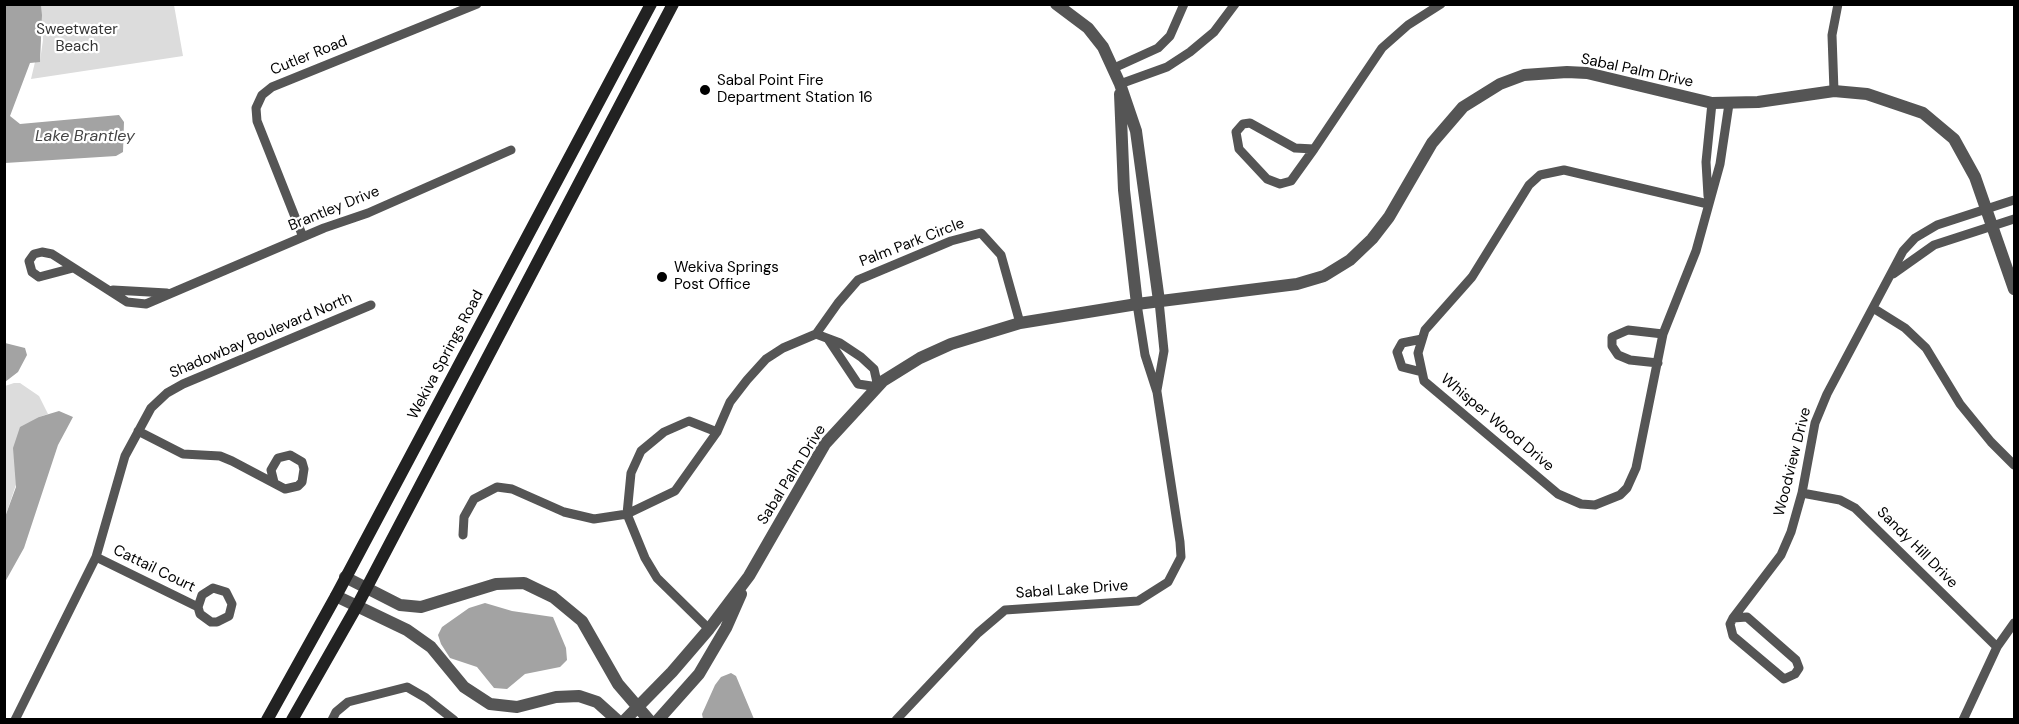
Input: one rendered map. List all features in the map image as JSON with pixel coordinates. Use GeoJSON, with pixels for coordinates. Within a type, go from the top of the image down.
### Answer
{"type":"FeatureCollection","features":[{"type":"Feature","properties":{"kind":"main road","name":"Wekiva Springs Road"},"geometry":{"type":"LineString","coordinates":[[267,720],[336,596],[651,4]]}},
{"type":"Feature","properties":{"kind":"main road"},"geometry":{"type":"LineString","coordinates":[[292,720],[357,606],[588,162],[673,4]]}},
{"type":"Feature","properties":{"kind":"main road"},"geometry":{"type":"LineString","coordinates":[[634,35],[652,45]]}},
{"type":"Feature","properties":{"kind":"main road"},"geometry":{"type":"LineString","coordinates":[[571,153],[588,162]]}},
{"type":"Feature","properties":{"kind":"street","name":"Cutler Road"},"geometry":{"type":"LineString","coordinates":[[303,237],[257,121],[256,108],[262,95],[272,87],[477,4]]}},
{"type":"Feature","properties":{"kind":"street"},"geometry":{"type":"LineString","coordinates":[[1056,4],[1088,28],[1103,47],[1120,84],[1136,131],[1159,301]]}},
{"type":"Feature","properties":{"kind":"street"},"geometry":{"type":"LineString","coordinates":[[1114,68],[1158,48],[1170,36],[1184,4]]}},
{"type":"Feature","properties":{"kind":"street"},"geometry":{"type":"LineString","coordinates":[[1120,84],[1167,67],[1190,52],[1214,32],[1235,4]]}},
{"type":"Feature","properties":{"kind":"street"},"geometry":{"type":"LineString","coordinates":[[1314,149],[1295,148],[1250,123],[1244,124],[1236,132],[1239,149],[1267,179],[1274,183],[1292,181],[1314,149],[1382,48],[1424,8],[1441,4]]}},
{"type":"Feature","properties":{"kind":"street"},"geometry":{"type":"LineString","coordinates":[[1834,92],[1832,35],[1838,4]]}},
{"type":"Feature","properties":{"kind":"street","name":"Sabal Palm Drive"},"geometry":{"type":"LineString","coordinates":[[657,720],[699,674],[726,628],[749,576],[825,444],[878,387],[920,358],[951,344],[1020,323],[1137,304],[1297,284],[1324,276],[1350,260],[1389,218],[1432,143],[1462,107],[1500,84],[1524,75],[1587,73],[1712,103],[1729,104],[1834,92],[1867,94],[1923,113],[1954,140],[1975,177],[2014,290]]}},
{"type":"Feature","properties":{"kind":"street"},"geometry":{"type":"LineString","coordinates":[[1120,84],[1124,190],[1137,304]]}},
{"type":"Feature","properties":{"kind":"street","name":"Whisper Wood Drive"},"geometry":{"type":"LineString","coordinates":[[1708,204],[1706,162],[1712,103]]}},
{"type":"Feature","properties":{"kind":"street","name":"Whisper Wood Drive"},"geometry":{"type":"LineString","coordinates":[[1422,339],[1418,353],[1424,381],[1558,494],[1581,504],[1595,505],[1620,495],[1627,488],[1636,468],[1663,334],[1696,251],[1719,164],[1729,104]]}},
{"type":"Feature","properties":{"kind":"street","name":"Brantley Drive"},"geometry":{"type":"LineString","coordinates":[[73,268],[127,302],[146,304],[167,293],[303,237],[368,213],[511,150]]}},
{"type":"Feature","properties":{"kind":"street"},"geometry":{"type":"LineString","coordinates":[[1422,372],[1402,367],[1397,352],[1406,340],[1422,339],[1425,330],[1472,277],[1529,185],[1540,175],[1564,170],[1708,204]]}},
{"type":"Feature","properties":{"kind":"street","name":"Woodview Drive"},"geometry":{"type":"LineString","coordinates":[[1734,618],[1781,555],[1791,532],[1802,494],[1815,423],[1839,368],[1903,251],[1915,238],[1937,225],[1986,207],[2014,200]]}},
{"type":"Feature","properties":{"kind":"street","name":"Woodview Drive"},"geometry":{"type":"LineString","coordinates":[[1891,276],[1934,245],[2014,219]]}},
{"type":"Feature","properties":{"kind":"street","name":"Palm Park Circle"},"geometry":{"type":"LineString","coordinates":[[816,334],[858,280],[951,241],[981,233],[1001,255],[1020,323]]}},
{"type":"Feature","properties":{"kind":"street","name":"Brantley Drive"},"geometry":{"type":"LineString","coordinates":[[110,290],[167,293]]}},
{"type":"Feature","properties":{"kind":"street"},"geometry":{"type":"LineString","coordinates":[[145,293],[146,304]]}},
{"type":"Feature","properties":{"kind":"street","name":"Sabal Lake Drive"},"geometry":{"type":"LineString","coordinates":[[1157,392],[1164,351],[1159,301]]}},
{"type":"Feature","properties":{"kind":"street","name":"Sabal Lake Drive"},"geometry":{"type":"LineString","coordinates":[[896,720],[978,633],[1005,610],[1138,601],[1168,582],[1181,557],[1180,542],[1157,392],[1145,355],[1137,304]]}},
{"type":"Feature","properties":{"kind":"street","name":"Shadowbay Boulevard North"},"geometry":{"type":"LineString","coordinates":[[16,717],[96,557],[118,473],[151,408],[183,384],[371,305]]}},
{"type":"Feature","properties":{"kind":"street"},"geometry":{"type":"LineString","coordinates":[[1873,308],[1905,328],[1926,348],[1960,404],[1991,442],[2014,465]]}},
{"type":"Feature","properties":{"kind":"street"},"geometry":{"type":"LineString","coordinates":[[1658,363],[1630,360],[1618,355],[1612,346],[1612,337],[1628,330],[1663,334]]}},
{"type":"Feature","properties":{"kind":"street"},"geometry":{"type":"LineString","coordinates":[[463,536],[464,517],[474,499],[497,487],[512,489],[564,512],[594,519],[627,514],[675,491],[717,432],[730,402],[766,359],[783,348],[816,334],[828,339],[861,357],[874,369],[878,387],[858,384],[828,339]]}},
{"type":"Feature","properties":{"kind":"street"},"geometry":{"type":"LineString","coordinates":[[709,629],[657,578],[645,558],[627,514],[631,473],[640,451],[664,432],[689,421],[717,432]]}},
{"type":"Feature","properties":{"kind":"street"},"geometry":{"type":"LineString","coordinates":[[138,431],[183,454],[220,456],[274,482]]}},
{"type":"Feature","properties":{"kind":"street","name":"Sandy Hill Drive"},"geometry":{"type":"LineString","coordinates":[[1802,494],[1840,500],[1855,508],[1997,647]]}},
{"type":"Feature","properties":{"kind":"street","name":"Cattail Court"},"geometry":{"type":"LineString","coordinates":[[96,557],[198,607]]}},
{"type":"Feature","properties":{"kind":"street","name":"Sabal Palm Drive"},"geometry":{"type":"LineString","coordinates":[[624,720],[709,629],[749,576]]}},
{"type":"Feature","properties":{"kind":"street"},"geometry":{"type":"LineString","coordinates":[[345,577],[400,605],[421,607],[496,584],[524,583],[553,597],[582,621],[618,684],[649,720]]}},
{"type":"Feature","properties":{"kind":"street"},"geometry":{"type":"LineString","coordinates":[[336,596],[407,630],[431,647],[464,687],[490,704],[517,707],[556,697],[579,696],[597,702],[617,720]]}},
{"type":"Feature","properties":{"kind":"street"},"geometry":{"type":"LineString","coordinates":[[1747,617],[1796,660],[1799,668],[1795,674],[1784,679],[1755,657],[1733,636],[1731,624],[1734,618],[1747,617]]}},
{"type":"Feature","properties":{"kind":"street"},"geometry":{"type":"LineString","coordinates":[[1963,720],[1997,647],[2014,623]]}},
{"type":"Feature","properties":{"kind":"street"},"geometry":{"type":"LineString","coordinates":[[332,720],[336,712],[348,702],[407,687],[426,698],[454,720]]}},
{"type":"Feature","properties":{"kind":"street"},"geometry":{"type":"LineString","coordinates":[[16,717],[27,720]]}},
{"type":"Feature","properties":{"kind":"green space","name":"Sweetwater Beach"},"geometry":{"type":"Polygon","coordinates":[[[41,5],[174,5],[183,56],[31,79],[35,62],[40,61],[43,40],[41,5]]]}},
{"type":"Feature","properties":{"kind":"green space"},"geometry":{"type":"Polygon","coordinates":[[[20,383],[39,396],[48,414],[39,417],[5,517],[5,386],[20,383]]]}},
{"type":"Feature","properties":{"kind":"water","name":"Lake Brantley"},"geometry":{"type":"Polygon","coordinates":[[[5,4],[41,5],[42,15],[40,62],[30,63],[10,116],[20,124],[119,115],[124,122],[123,152],[116,156],[5,163],[5,4]]]}},
{"type":"Feature","properties":{"kind":"water"},"geometry":{"type":"Polygon","coordinates":[[[5,343],[25,348],[27,355],[18,372],[5,382],[5,343]]]}},
{"type":"Feature","properties":{"kind":"water"},"geometry":{"type":"Polygon","coordinates":[[[59,411],[73,417],[58,445],[24,548],[5,582],[5,517],[16,487],[13,448],[20,427],[39,417],[59,411]]]}},
{"type":"Feature","properties":{"kind":"water"},"geometry":{"type":"Polygon","coordinates":[[[485,603],[512,611],[553,617],[566,648],[567,660],[560,667],[525,674],[507,689],[494,688],[477,667],[450,658],[438,635],[442,627],[469,608],[485,603]]]}},
{"type":"Feature","properties":{"kind":"water"},"geometry":{"type":"Polygon","coordinates":[[[731,673],[736,676],[754,719],[703,719],[702,714],[715,685],[721,677],[731,673]]]}},
{"type":"Feature","properties":{"kind":"place","name":"Sabal Point Fire Department Station 16"},"geometry":{"type":"Point","coordinates":[705,90]}},
{"type":"Feature","properties":{"kind":"place","name":"Wekiva Springs Post Office"},"geometry":{"type":"Point","coordinates":[662,277]}}]}
